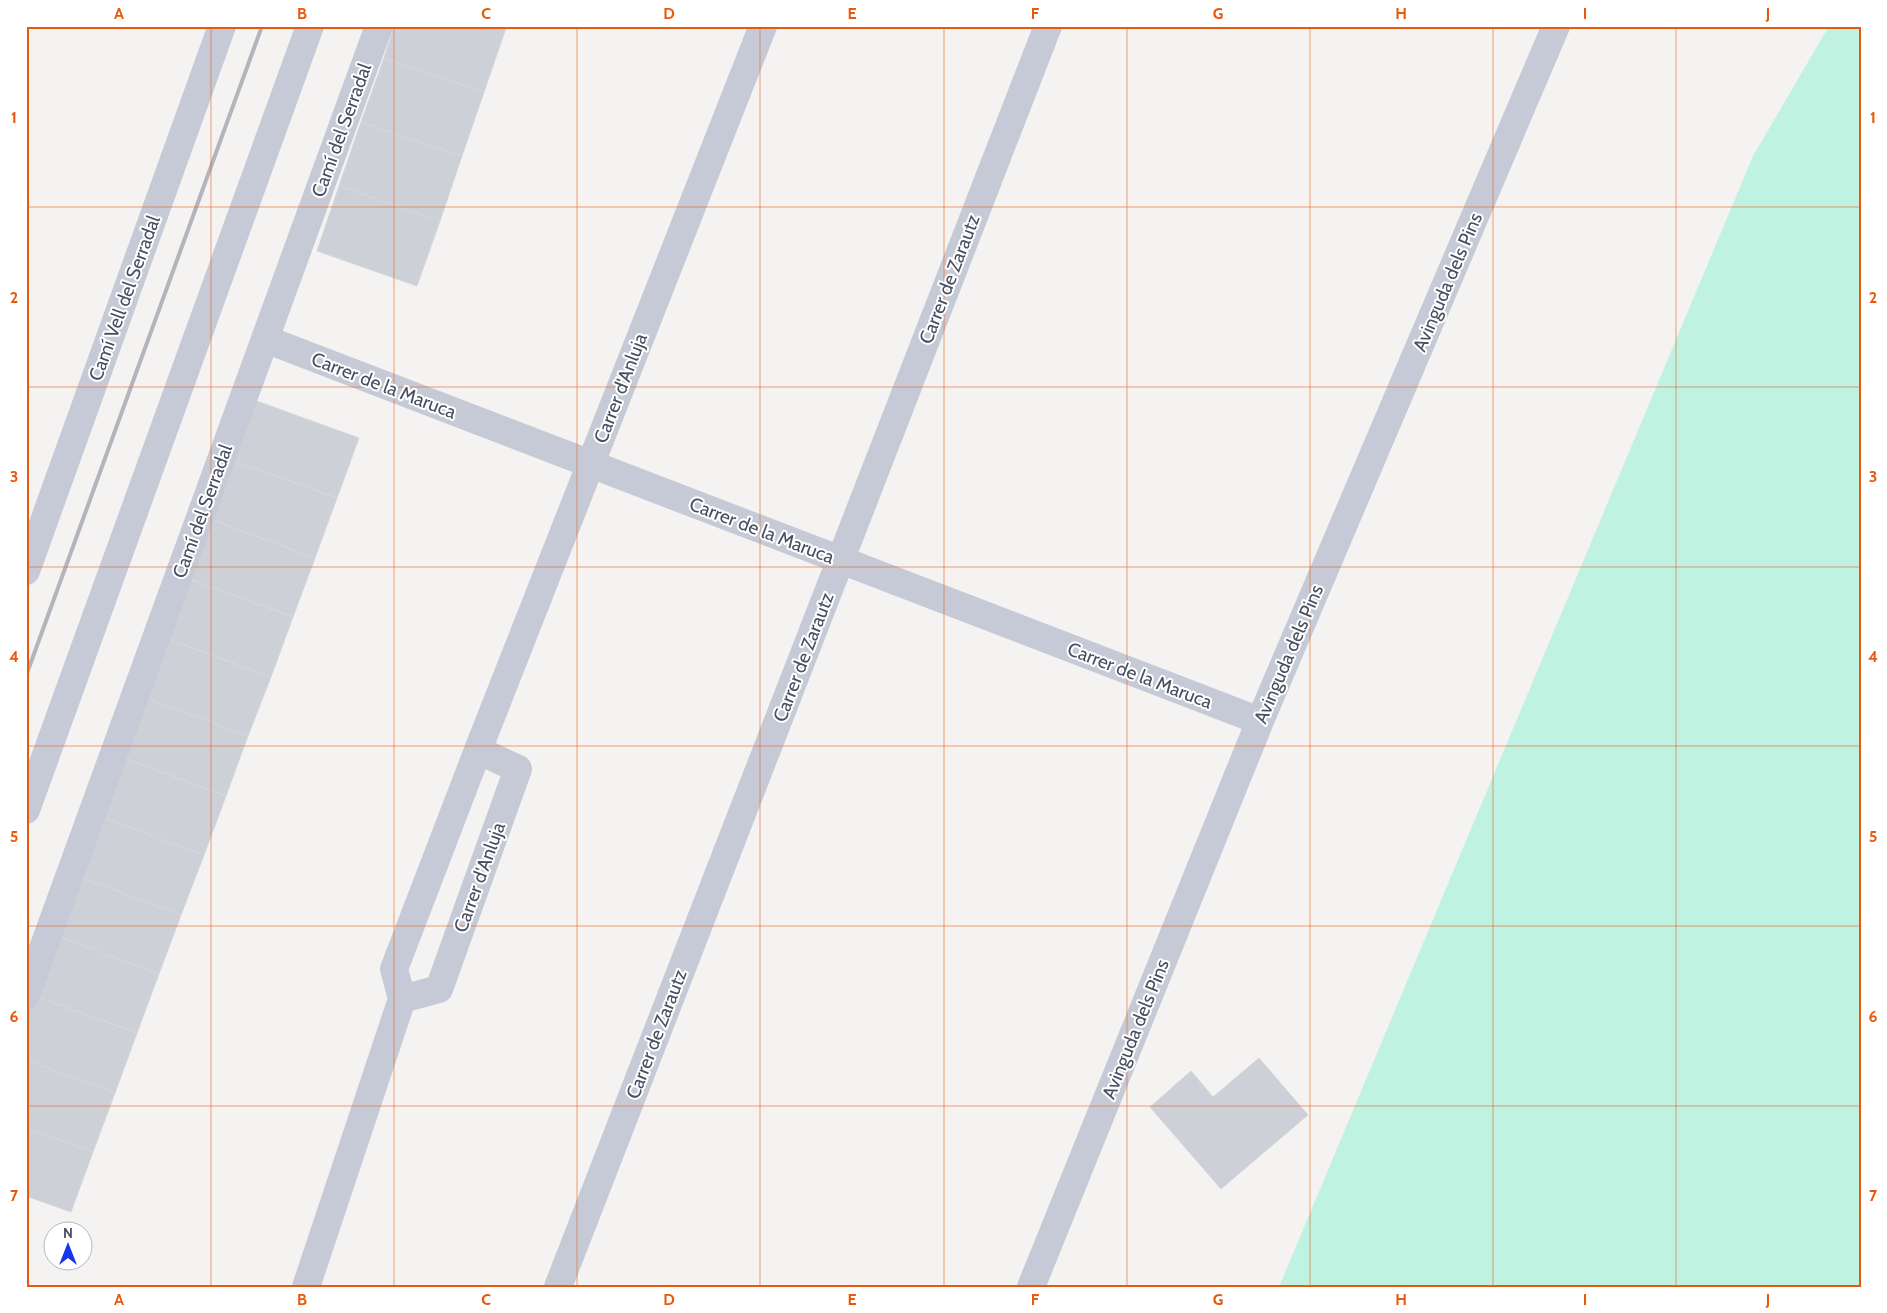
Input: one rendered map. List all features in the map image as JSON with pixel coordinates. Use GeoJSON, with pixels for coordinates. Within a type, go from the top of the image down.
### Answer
{"type":"FeatureCollection","features":[{"type":"Feature","properties":{"kind":"street","name":"Camí Vell del Serradal"},"geometry":{"type":"LineString","coordinates":[[26,571],[222,26]]}},
{"type":"Feature","properties":{"kind":"street"},"geometry":{"type":"LineString","coordinates":[[26,810],[310,26]]}},
{"type":"Feature","properties":{"kind":"street","name":"Camí del Serradal"},"geometry":{"type":"LineString","coordinates":[[26,995],[379,26]]}},
{"type":"Feature","properties":{"kind":"street","name":"Carrer d'Anluja"},"geometry":{"type":"LineString","coordinates":[[478,750],[518,769],[439,989],[402,999],[394,969],[478,750],[762,26]]}},
{"type":"Feature","properties":{"kind":"street","name":"Carrer de Zarautz"},"geometry":{"type":"LineString","coordinates":[[558,1287],[1048,26]]}},
{"type":"Feature","properties":{"kind":"street","name":"Avinguda dels Pins"},"geometry":{"type":"LineString","coordinates":[[1032,1287],[1260,721],[1556,26]]}},
{"type":"Feature","properties":{"kind":"street","name":"Carrer de la Maruca"},"geometry":{"type":"LineString","coordinates":[[265,339],[1260,721]]}},
{"type":"Feature","properties":{"kind":"street"},"geometry":{"type":"LineString","coordinates":[[306,1287],[402,999]]}},
{"type":"Feature","properties":{"kind":"green space"},"geometry":{"type":"Polygon","coordinates":[[[1829,26],[1861,26],[1861,1287],[1279,1287],[1753,156],[1829,26]]]}},
{"type":"Feature","properties":{"kind":"building"},"geometry":{"type":"Polygon","coordinates":[[[394,26],[502,26],[506,28],[484,92],[384,58],[394,26]]]}},
{"type":"Feature","properties":{"kind":"building"},"geometry":{"type":"Polygon","coordinates":[[[384,58],[484,92],[462,156],[361,122],[384,58]]]}},
{"type":"Feature","properties":{"kind":"building"},"geometry":{"type":"Polygon","coordinates":[[[361,122],[462,156],[440,221],[339,186],[361,122]]]}},
{"type":"Feature","properties":{"kind":"building"},"geometry":{"type":"Polygon","coordinates":[[[339,186],[440,221],[417,286],[317,251],[339,186]]]}},
{"type":"Feature","properties":{"kind":"building"},"geometry":{"type":"Polygon","coordinates":[[[254,400],[359,438],[337,498],[232,460],[254,400]]]}},
{"type":"Feature","properties":{"kind":"building"},"geometry":{"type":"Polygon","coordinates":[[[232,460],[337,498],[315,558],[210,519],[232,460]]]}},
{"type":"Feature","properties":{"kind":"building"},"geometry":{"type":"Polygon","coordinates":[[[210,519],[315,558],[293,617],[187,578],[210,519]]]}},
{"type":"Feature","properties":{"kind":"building"},"geometry":{"type":"Polygon","coordinates":[[[187,578],[293,617],[271,677],[165,638],[187,578]]]}},
{"type":"Feature","properties":{"kind":"building"},"geometry":{"type":"Polygon","coordinates":[[[165,638],[271,677],[248,736],[143,697],[165,638]]]}},
{"type":"Feature","properties":{"kind":"building"},"geometry":{"type":"Polygon","coordinates":[[[143,697],[248,736],[226,796],[121,757],[143,697]]]}},
{"type":"Feature","properties":{"kind":"building"},"geometry":{"type":"Polygon","coordinates":[[[121,757],[226,796],[204,855],[99,816],[121,757]]]}},
{"type":"Feature","properties":{"kind":"building"},"geometry":{"type":"Polygon","coordinates":[[[99,816],[204,855],[181,915],[77,876],[99,816]]]}},
{"type":"Feature","properties":{"kind":"building"},"geometry":{"type":"Polygon","coordinates":[[[77,876],[181,915],[159,974],[54,935],[77,876]]]}},
{"type":"Feature","properties":{"kind":"building"},"geometry":{"type":"Polygon","coordinates":[[[54,935],[159,974],[137,1033],[32,995],[54,935]]]}},
{"type":"Feature","properties":{"kind":"building"},"geometry":{"type":"Polygon","coordinates":[[[32,995],[137,1033],[115,1093],[26,1060],[26,1011],[32,995]]]}},
{"type":"Feature","properties":{"kind":"building"},"geometry":{"type":"Polygon","coordinates":[[[1259,1058],[1308,1115],[1221,1189],[1150,1107],[1191,1071],[1213,1097],[1259,1058]]]}},
{"type":"Feature","properties":{"kind":"building"},"geometry":{"type":"Polygon","coordinates":[[[26,1060],[115,1093],[93,1152],[26,1128],[26,1060]]]}},
{"type":"Feature","properties":{"kind":"building"},"geometry":{"type":"Polygon","coordinates":[[[26,1128],[93,1152],[71,1212],[26,1196],[26,1128]]]}},
{"type":"Feature","properties":{"kind":"railway"},"geometry":{"type":"LineString","coordinates":[[26,676],[262,26]]}}]}
